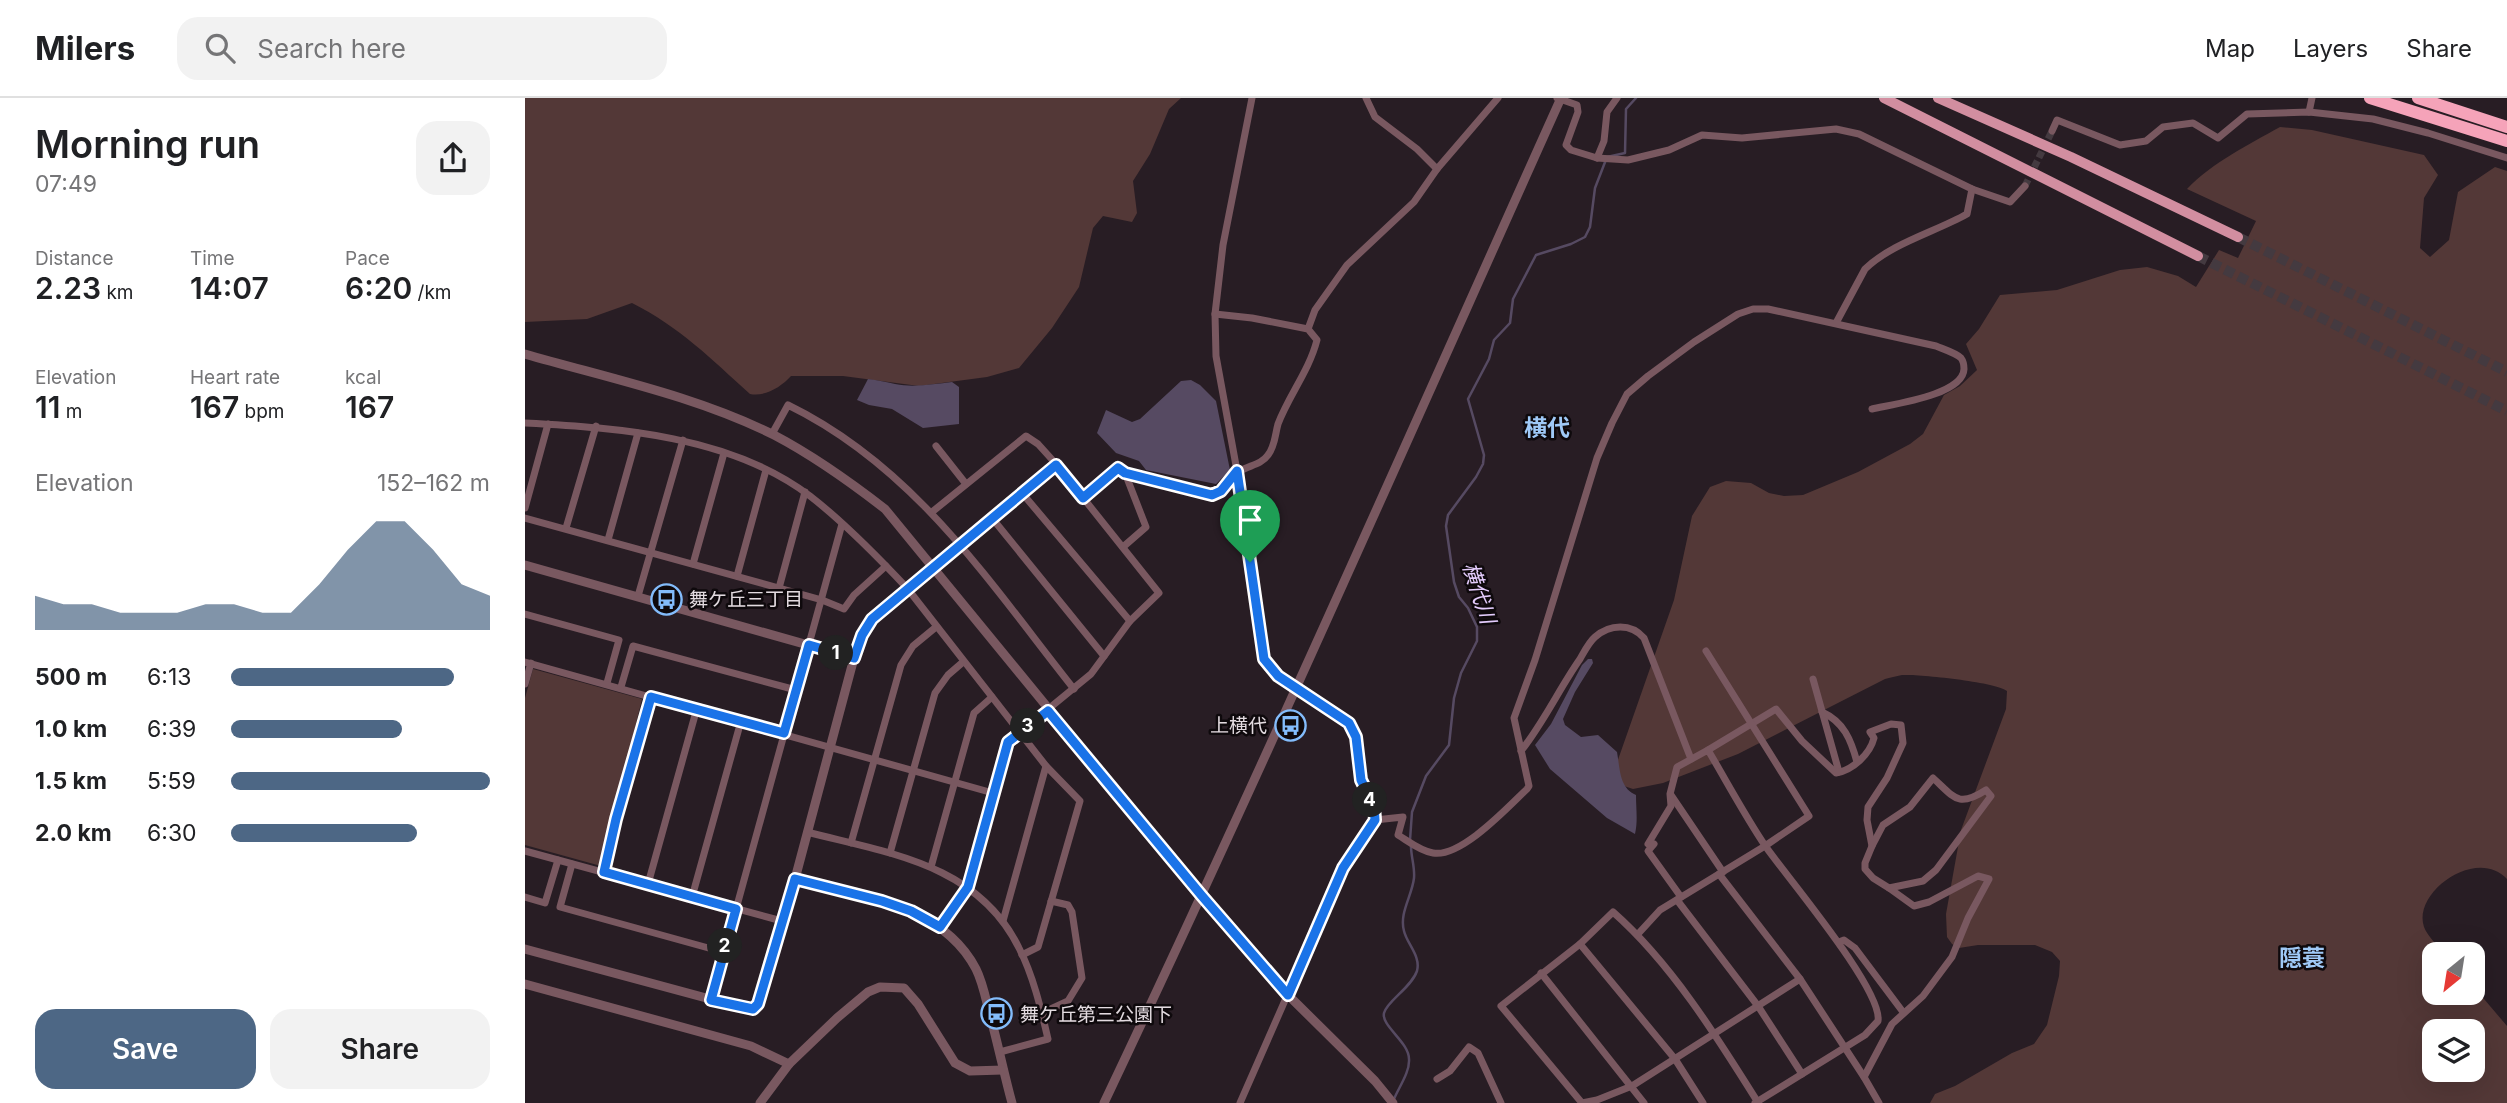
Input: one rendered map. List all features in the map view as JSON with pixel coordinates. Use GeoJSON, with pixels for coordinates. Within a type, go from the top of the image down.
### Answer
{"type":"FeatureCollection","features":[{"type":"Feature","properties":{"kind":"highway"},"geometry":{"type":"LineString","coordinates":[[2370,98],[2507,141]]}},
{"type":"Feature","properties":{"kind":"highway"},"geometry":{"type":"LineString","coordinates":[[2418,98],[2507,127]]}},
{"type":"Feature","properties":{"kind":"main road"},"geometry":{"type":"LineString","coordinates":[[1884,98],[2197,256]]}},
{"type":"Feature","properties":{"kind":"main road"},"geometry":{"type":"LineString","coordinates":[[1938,98],[2071,157],[2238,237]]}},
{"type":"Feature","properties":{"kind":"street"},"geometry":{"type":"LineString","coordinates":[[1240,1103],[1343,868],[1375,820],[1374,806],[1361,780],[1356,737],[1349,723],[1278,676],[1264,659],[1237,471],[1216,356],[1215,314],[1223,245],[1252,98]]}},
{"type":"Feature","properties":{"kind":"street"},"geometry":{"type":"LineString","coordinates":[[1366,98],[1375,117],[1417,149],[1437,169]]}},
{"type":"Feature","properties":{"kind":"street"},"geometry":{"type":"LineString","coordinates":[[1308,329],[1315,310],[1347,265],[1414,202],[1437,169],[1499,98]]}},
{"type":"Feature","properties":{"kind":"street"},"geometry":{"type":"LineString","coordinates":[[1597,158],[1604,141],[1607,112],[1617,98]]}},
{"type":"Feature","properties":{"kind":"street"},"geometry":{"type":"LineString","coordinates":[[2309,112],[2312,98]]}},
{"type":"Feature","properties":{"kind":"street"},"geometry":{"type":"LineString","coordinates":[[1104,1103],[1298,687],[1560,99],[1577,105],[1578,112],[1566,145],[1571,150],[1597,158],[1640,158],[1669,150],[1702,135],[1742,138],[1836,129],[1859,134],[1972,189],[2010,202],[2025,186]]}},
{"type":"Feature","properties":{"kind":"street"},"geometry":{"type":"LineString","coordinates":[[2052,131],[2057,120],[2120,145],[2146,141],[2163,127],[2193,123],[2218,138],[2246,114],[2309,112],[2374,119],[2507,158]]}},
{"type":"Feature","properties":{"kind":"street"},"geometry":{"type":"LineString","coordinates":[[1836,323],[1865,269],[1871,263],[1967,214],[1972,189]]}},
{"type":"Feature","properties":{"kind":"street"},"geometry":{"type":"LineString","coordinates":[[1375,820],[1403,817],[1398,835],[1431,853],[1446,853],[1456,849],[1490,823],[1529,786],[1514,718],[1535,660],[1597,458],[1627,394],[1648,376],[1694,342],[1738,314],[1753,309],[1768,309],[1936,346],[1961,358],[1964,364],[1963,376],[1955,385],[1926,397],[1872,409]]}},
{"type":"Feature","properties":{"kind":"street"},"geometry":{"type":"LineString","coordinates":[[1083,498],[1118,468],[1125,473],[1212,495],[1221,491],[1237,471],[1257,465],[1271,450],[1285,406],[1313,357],[1317,340],[1308,329],[1215,314]]}},
{"type":"Feature","properties":{"kind":"street"},"geometry":{"type":"LineString","coordinates":[[525,354],[692,402],[772,434],[830,467],[885,509],[1202,896],[1288,995],[1393,1103]]}},
{"type":"Feature","properties":{"kind":"street"},"geometry":{"type":"LineString","coordinates":[[772,434],[788,405],[858,447],[895,477],[932,512],[957,547],[1074,689]]}},
{"type":"Feature","properties":{"kind":"street"},"geometry":{"type":"LineString","coordinates":[[525,423],[596,426],[683,440],[766,470],[805,492],[907,588],[1046,766],[1080,801],[1038,947],[1022,955]]}},
{"type":"Feature","properties":{"kind":"street"},"geometry":{"type":"LineString","coordinates":[[525,508],[548,424]]}},
{"type":"Feature","properties":{"kind":"street"},"geometry":{"type":"LineString","coordinates":[[566,528],[596,426]]}},
{"type":"Feature","properties":{"kind":"street"},"geometry":{"type":"LineString","coordinates":[[608,540],[638,433]]}},
{"type":"Feature","properties":{"kind":"street"},"geometry":{"type":"LineString","coordinates":[[932,512],[1026,436],[1038,444],[1056,465],[1159,593],[1130,621],[1091,674],[1008,742],[968,887],[940,927]]}},
{"type":"Feature","properties":{"kind":"street"},"geometry":{"type":"LineString","coordinates":[[638,596],[683,440]]}},
{"type":"Feature","properties":{"kind":"street"},"geometry":{"type":"LineString","coordinates":[[936,446],[965,484]]}},
{"type":"Feature","properties":{"kind":"street"},"geometry":{"type":"LineString","coordinates":[[694,564],[724,453]]}},
{"type":"Feature","properties":{"kind":"street"},"geometry":{"type":"LineString","coordinates":[[525,949],[753,1009],[758,1004],[795,879],[862,635],[872,619],[907,588],[1056,465]]}},
{"type":"Feature","properties":{"kind":"street"},"geometry":{"type":"LineString","coordinates":[[737,576],[766,470]]}},
{"type":"Feature","properties":{"kind":"street"},"geometry":{"type":"LineString","coordinates":[[1123,547],[1146,527],[1125,473]]}},
{"type":"Feature","properties":{"kind":"street"},"geometry":{"type":"LineString","coordinates":[[779,588],[805,492]]}},
{"type":"Feature","properties":{"kind":"street"},"geometry":{"type":"LineString","coordinates":[[1022,493],[1130,621]]}},
{"type":"Feature","properties":{"kind":"street"},"geometry":{"type":"LineString","coordinates":[[525,518],[822,600],[844,609],[854,595],[886,566]]}},
{"type":"Feature","properties":{"kind":"street"},"geometry":{"type":"LineString","coordinates":[[992,518],[1104,656]]}},
{"type":"Feature","properties":{"kind":"street"},"geometry":{"type":"LineString","coordinates":[[711,1000],[842,524]]}},
{"type":"Feature","properties":{"kind":"street"},"geometry":{"type":"LineString","coordinates":[[525,565],[854,658]]}},
{"type":"Feature","properties":{"kind":"street"},"geometry":{"type":"LineString","coordinates":[[525,614],[619,640],[607,683]]}},
{"type":"Feature","properties":{"kind":"street"},"geometry":{"type":"LineString","coordinates":[[1521,751],[1536,732],[1562,685],[1595,637],[1611,629],[1630,626],[1644,638],[1691,759]]}},
{"type":"Feature","properties":{"kind":"street"},"geometry":{"type":"LineString","coordinates":[[851,843],[901,665],[913,646],[936,627]]}},
{"type":"Feature","properties":{"kind":"street"},"geometry":{"type":"LineString","coordinates":[[621,687],[633,646],[796,690]]}},
{"type":"Feature","properties":{"kind":"street"},"geometry":{"type":"LineString","coordinates":[[1638,934],[1660,910],[1809,816],[1706,651]]}},
{"type":"Feature","properties":{"kind":"street"},"geometry":{"type":"LineString","coordinates":[[525,684],[528,662],[993,793]]}},
{"type":"Feature","properties":{"kind":"street"},"geometry":{"type":"LineString","coordinates":[[890,853],[936,694],[949,675],[963,662]]}},
{"type":"Feature","properties":{"kind":"street"},"geometry":{"type":"LineString","coordinates":[[1813,679],[1839,772]]}},
{"type":"Feature","properties":{"kind":"street"},"geometry":{"type":"LineString","coordinates":[[604,872],[616,819],[651,697]]}},
{"type":"Feature","properties":{"kind":"street"},"geometry":{"type":"LineString","coordinates":[[931,867],[974,713],[992,697]]}},
{"type":"Feature","properties":{"kind":"street"},"geometry":{"type":"LineString","coordinates":[[648,884],[697,708]]}},
{"type":"Feature","properties":{"kind":"street"},"geometry":{"type":"LineString","coordinates":[[1803,1074],[1648,851],[1671,806],[1670,794],[1677,767],[1776,709],[1802,741],[1839,772],[1846,771],[1871,749],[1874,738],[1870,732],[1891,724],[1901,725],[1903,743],[1887,778],[1868,807],[1867,820],[1872,846]]}},
{"type":"Feature","properties":{"kind":"street"},"geometry":{"type":"LineString","coordinates":[[1822,712],[1842,726],[1857,762]]}},
{"type":"Feature","properties":{"kind":"street"},"geometry":{"type":"LineString","coordinates":[[692,897],[741,721]]}},
{"type":"Feature","properties":{"kind":"street"},"geometry":{"type":"LineString","coordinates":[[1708,750],[1765,846],[1839,942],[1874,1001],[1879,1015],[1874,1027],[1756,1102],[1715,1034],[1638,934],[1613,912],[1580,944],[1501,1006],[1582,1103],[1632,1086],[1715,1034],[1800,979]]}},
{"type":"Feature","properties":{"kind":"street"},"geometry":{"type":"LineString","coordinates":[[1003,921],[1046,766]]}},
{"type":"Feature","properties":{"kind":"street"},"geometry":{"type":"LineString","coordinates":[[1864,1077],[1892,1024],[1923,996],[1952,957],[1968,918],[1989,879],[1978,876],[1929,902],[1914,906],[1873,878],[1865,869],[1872,846],[1883,825],[1910,807],[1933,778],[1957,800],[1971,800],[1986,790],[1991,796],[1936,870],[1923,881],[1889,888]]}},
{"type":"Feature","properties":{"kind":"street"},"geometry":{"type":"LineString","coordinates":[[1670,794],[1721,873],[1800,979],[1879,1103]]}},
{"type":"Feature","properties":{"kind":"street"},"geometry":{"type":"LineString","coordinates":[[807,832],[890,853],[931,867],[968,887],[1003,921],[1022,955],[1048,1039],[1000,1052]]}},
{"type":"Feature","properties":{"kind":"street"},"geometry":{"type":"LineString","coordinates":[[525,851],[782,921]]}},
{"type":"Feature","properties":{"kind":"street"},"geometry":{"type":"LineString","coordinates":[[525,897],[545,903],[558,860]]}},
{"type":"Feature","properties":{"kind":"street"},"geometry":{"type":"LineString","coordinates":[[572,864],[560,907],[723,952]]}},
{"type":"Feature","properties":{"kind":"street"},"geometry":{"type":"LineString","coordinates":[[795,879],[911,911],[940,927],[961,947],[976,969],[1012,1103]]}},
{"type":"Feature","properties":{"kind":"street"},"geometry":{"type":"LineString","coordinates":[[1042,1013],[1068,1001],[1082,978],[1072,912],[1068,905],[1051,901]]}},
{"type":"Feature","properties":{"kind":"street"},"geometry":{"type":"LineString","coordinates":[[1839,942],[1844,940],[1855,948],[1903,1012]]}},
{"type":"Feature","properties":{"kind":"street"},"geometry":{"type":"LineString","coordinates":[[1580,944],[1675,1059],[1703,1103]]}},
{"type":"Feature","properties":{"kind":"street"},"geometry":{"type":"LineString","coordinates":[[1541,973],[1644,1103]]}},
{"type":"Feature","properties":{"kind":"street"},"geometry":{"type":"LineString","coordinates":[[525,985],[751,1046],[789,1064]]}},
{"type":"Feature","properties":{"kind":"street"},"geometry":{"type":"LineString","coordinates":[[760,1103],[789,1064],[837,1018],[868,992],[880,987],[904,988],[918,1004],[955,1063],[970,1071],[1003,1070]]}},
{"type":"Feature","properties":{"kind":"street"},"geometry":{"type":"LineString","coordinates":[[1437,1079],[1450,1071],[1469,1048],[1478,1054],[1501,1103]]}},
{"type":"Feature","properties":{"kind":"shaded area"},"geometry":{"type":"Polygon","coordinates":[[[525,98],[1181,98],[1169,109],[1150,154],[1133,181],[1137,213],[1132,222],[1103,216],[1093,228],[1079,287],[1052,328],[1019,368],[987,377],[919,386],[843,376],[791,376],[772,390],[756,395],[750,394],[680,333],[632,303],[587,319],[525,322],[525,98]]]}},
{"type":"Feature","properties":{"kind":"shaded area"},"geometry":{"type":"Polygon","coordinates":[[[2280,127],[2312,130],[2424,155],[2438,175],[2424,198],[2420,248],[2430,257],[2449,240],[2458,192],[2495,167],[2507,171],[2507,879],[2494,870],[2464,870],[2450,877],[2428,900],[2423,914],[2424,927],[2434,942],[2422,942],[2422,1005],[2485,1005],[2485,1000],[2507,1026],[2507,1103],[1930,1103],[1935,1094],[2034,1044],[2047,1025],[2059,976],[2060,961],[2052,952],[2035,945],[1978,945],[1959,948],[1947,937],[1946,914],[1961,830],[2006,709],[2007,691],[1957,679],[1895,676],[1738,754],[1663,783],[1633,789],[1624,786],[1613,774],[1674,600],[1692,516],[1710,487],[1726,481],[1751,483],[1769,493],[1784,496],[1803,495],[1858,472],[1910,444],[1923,434],[1944,395],[1960,386],[1977,370],[1966,344],[1979,329],[2000,295],[2057,290],[2120,270],[2147,267],[2178,276],[2196,287],[2219,250],[2238,258],[2256,221],[2187,189],[2219,162],[2280,127]]]}},
{"type":"Feature","properties":{"kind":"shaded area"},"geometry":{"type":"Polygon","coordinates":[[[868,379],[909,386],[952,382],[959,387],[959,424],[923,428],[892,409],[857,400],[868,379]]]}},
{"type":"Feature","properties":{"kind":"shaded area"},"geometry":{"type":"Polygon","coordinates":[[[1191,380],[1216,401],[1230,470],[1216,484],[1146,470],[1139,461],[1116,453],[1097,433],[1106,410],[1132,422],[1140,419],[1181,381],[1191,380]]]}},
{"type":"Feature","properties":{"kind":"shaded area"},"geometry":{"type":"Polygon","coordinates":[[[1592,659],[1593,663],[1575,692],[1563,719],[1565,725],[1581,737],[1598,735],[1617,752],[1623,783],[1636,795],[1635,834],[1607,818],[1550,769],[1535,745],[1551,724],[1582,665],[1592,659]]]}},
{"type":"Feature","properties":{"kind":"shaded area"},"geometry":{"type":"Polygon","coordinates":[[[533,669],[642,699],[601,866],[525,845],[525,698],[533,669]]]}},
{"type":"Feature","properties":{"kind":"waterway","name":"横代川"},"geometry":{"type":"LineString","coordinates":[[1410,840],[1412,812],[1426,776],[1449,745],[1454,698],[1461,673],[1477,641],[1477,627],[1459,597],[1454,582],[1446,526],[1448,515],[1483,464],[1484,455],[1468,399],[1489,359],[1494,340],[1510,323],[1513,299],[1536,255],[1585,237],[1590,227],[1595,188],[1607,157],[1625,153],[1626,109],[1636,98]]}},
{"type":"Feature","properties":{"kind":"waterway","name":"横代川"},"geometry":{"type":"LineString","coordinates":[[1394,1099],[1406,1074],[1409,1059],[1405,1046],[1387,1023],[1384,1013],[1410,983],[1418,966],[1403,924],[1414,878],[1411,846]]}},
{"type":"Feature","properties":{"kind":"tunnel"},"geometry":{"type":"LineString","coordinates":[[2025,186],[2052,131]]}},
{"type":"Feature","properties":{"kind":"tunnel"},"geometry":{"type":"LineString","coordinates":[[2238,237],[2507,372]]}},
{"type":"Feature","properties":{"kind":"tunnel"},"geometry":{"type":"LineString","coordinates":[[2198,256],[2507,411]]}},
{"type":"Feature","properties":{"kind":"place","name":"舞ケ丘三丁目"},"geometry":{"type":"Point","coordinates":[666,599]}},
{"type":"Feature","properties":{"kind":"place","name":"上横代"},"geometry":{"type":"Point","coordinates":[1290,725]}},
{"type":"Feature","properties":{"kind":"place","name":"舞ケ丘第三公園下"},"geometry":{"type":"Point","coordinates":[997,1014]}},
{"type":"Feature","properties":{"kind":"district","name":"横代"},"geometry":{"type":"Point","coordinates":[1547,428]}},
{"type":"Feature","properties":{"kind":"district","name":"隠蓑"},"geometry":{"type":"Point","coordinates":[2302,958]}},
{"type":"Feature","properties":{"kind":"route"},"geometry":{"type":"LineString","coordinates":[[1056,465],[1083,498],[1118,468],[1125,473],[1212,495],[1221,491],[1237,471],[1250,562],[1264,659],[1278,676],[1349,723],[1356,737],[1361,780],[1374,806],[1375,820],[1343,868],[1288,995],[1048,711],[1008,742],[968,887],[940,927],[911,911],[882,901],[795,879],[761,999],[753,1009],[711,1000],[736,909],[604,872],[616,819],[651,697],[784,733],[809,645],[854,658],[862,635],[872,619],[1056,465]]}}]}
